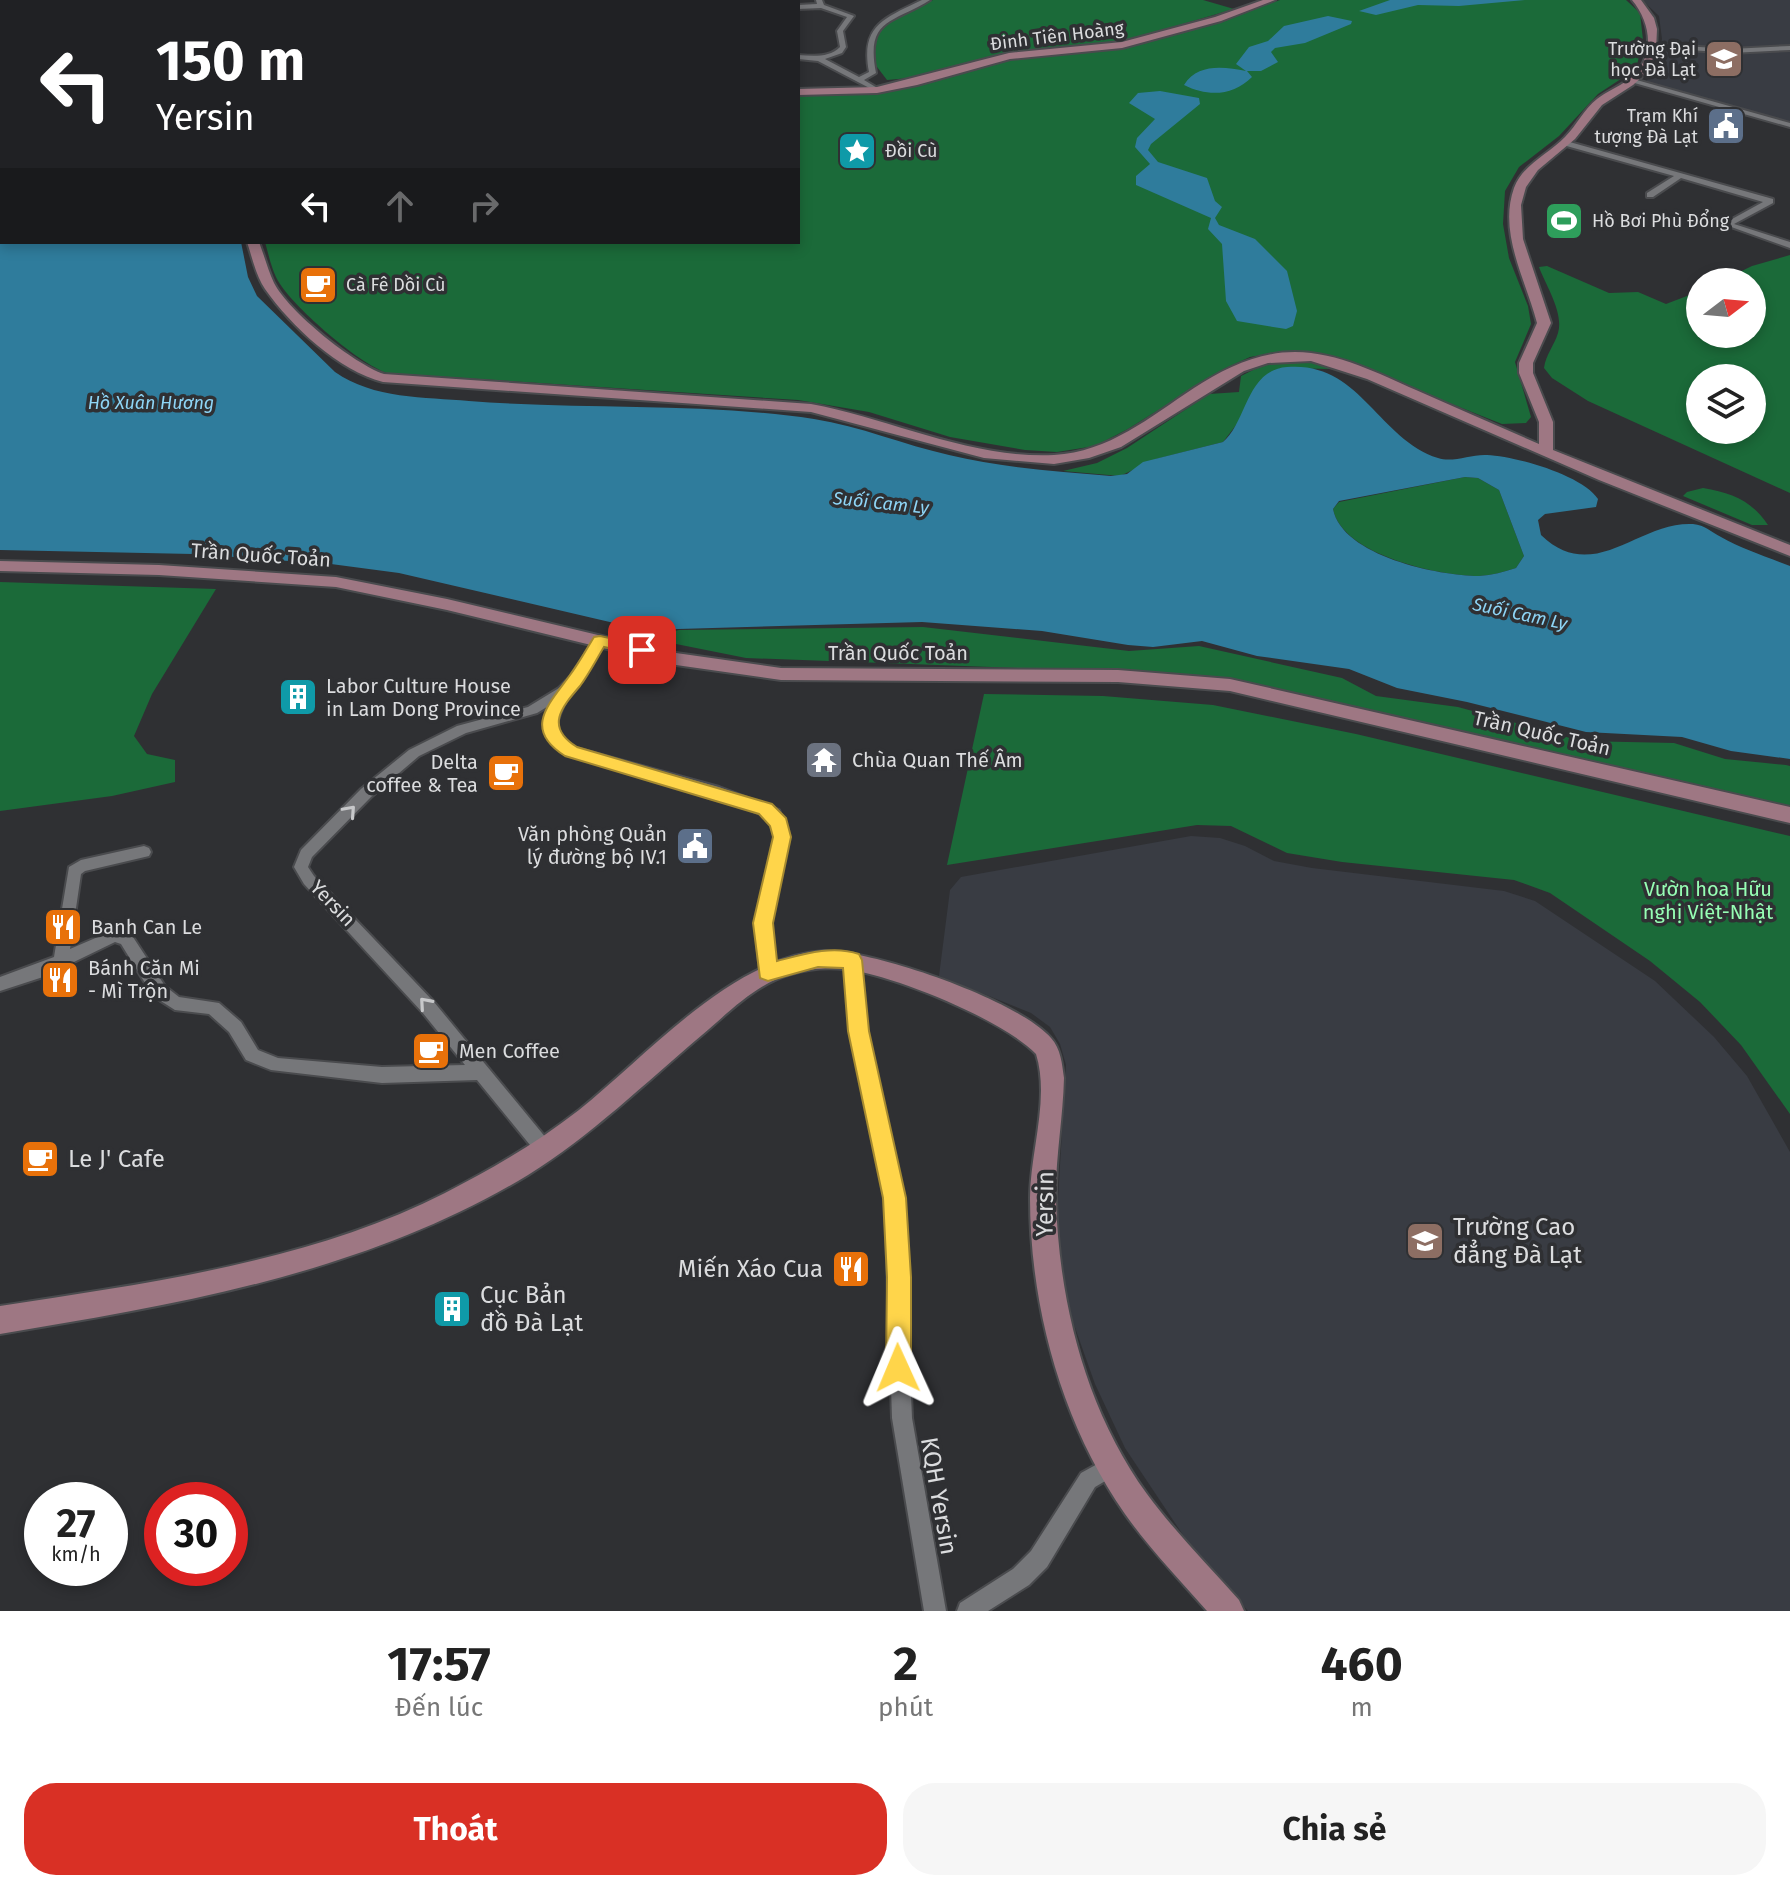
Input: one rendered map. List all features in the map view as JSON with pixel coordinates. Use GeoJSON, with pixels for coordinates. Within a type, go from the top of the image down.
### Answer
{"type":"FeatureCollection","features":[{"type":"Feature","properties":{"kind":"main road","name":"Đinh Tiên Hoàng"},"geometry":{"type":"LineString","coordinates":[[800,92],[877,90],[1009,56],[1134,42],[1218,19],[1271,0]]}},
{"type":"Feature","properties":{"kind":"main road"},"geometry":{"type":"LineString","coordinates":[[1546,450],[1546,422],[1526,373],[1526,363],[1544,323],[1519,250],[1515,208],[1524,178],[1566,143],[1595,106],[1633,81],[1643,70],[1652,46],[1652,20],[1636,1]]}},
{"type":"Feature","properties":{"kind":"main road"},"geometry":{"type":"LineString","coordinates":[[254,244],[269,286],[278,297],[346,361],[364,373],[383,378],[803,407],[854,415],[967,449],[1054,459],[1103,449],[1152,422],[1218,379],[1257,361],[1300,357],[1347,367],[1605,477],[1790,551]]}},
{"type":"Feature","properties":{"kind":"main road","name":"Trần Quốc Toản"},"geometry":{"type":"LineString","coordinates":[[0,566],[129,568],[335,582],[708,665],[781,674],[913,677],[1071,674],[1149,676],[1218,683],[1470,738],[1790,815]]}},
{"type":"Feature","properties":{"kind":"main road","name":"Yersin"},"geometry":{"type":"LineString","coordinates":[[0,1320],[193,1288],[327,1253],[459,1202],[545,1150],[734,995],[768,972],[818,959],[852,960],[882,968],[1011,1020],[1043,1042],[1051,1074],[1043,1190],[1044,1247],[1059,1331],[1077,1386],[1112,1466],[1159,1532],[1228,1611]]}},
{"type":"Feature","properties":{"kind":"street"},"geometry":{"type":"LineString","coordinates":[[858,80],[873,73],[867,50],[876,28],[927,0]]}},
{"type":"Feature","properties":{"kind":"street"},"geometry":{"type":"LineString","coordinates":[[800,7],[820,3],[851,16],[840,31],[843,47],[840,52],[820,59]]}},
{"type":"Feature","properties":{"kind":"street"},"geometry":{"type":"LineString","coordinates":[[1652,46],[1731,51],[1790,48]]}},
{"type":"Feature","properties":{"kind":"street"},"geometry":{"type":"LineString","coordinates":[[800,57],[820,59],[877,90]]}},
{"type":"Feature","properties":{"kind":"street"},"geometry":{"type":"LineString","coordinates":[[1633,81],[1790,125]]}},
{"type":"Feature","properties":{"kind":"street"},"geometry":{"type":"LineString","coordinates":[[1566,143],[1770,201],[1727,224],[1790,245]]}},
{"type":"Feature","properties":{"kind":"street"},"geometry":{"type":"LineString","coordinates":[[1650,195],[1679,176]]}},
{"type":"Feature","properties":{"kind":"street","name":"Yersin"},"geometry":{"type":"LineString","coordinates":[[545,1150],[364,935],[309,880],[301,867],[306,854],[398,765],[449,734],[532,710],[564,691],[600,641]]}},
{"type":"Feature","properties":{"kind":"street","name":"Yersin"},"geometry":{"type":"LineString","coordinates":[[564,691],[549,720],[551,732],[560,745],[572,752],[719,792],[774,814],[782,837],[763,923],[768,972]]}},
{"type":"Feature","properties":{"kind":"street"},"geometry":{"type":"LineString","coordinates":[[61,961],[74,871],[81,866],[144,852]]}},
{"type":"Feature","properties":{"kind":"street"},"geometry":{"type":"LineString","coordinates":[[0,984],[61,961],[114,936],[126,938],[159,991],[175,1003],[213,1008],[225,1015],[252,1055],[277,1065],[382,1075],[482,1072]]}},
{"type":"Feature","properties":{"kind":"street","name":"KQH Yersin"},"geometry":{"type":"LineString","coordinates":[[852,960],[858,1031],[894,1198],[902,1418],[935,1611]]}},
{"type":"Feature","properties":{"kind":"street"},"geometry":{"type":"LineString","coordinates":[[968,1611],[1021,1577],[1039,1559],[1088,1480],[1112,1466]]}},
{"type":"Feature","properties":{"kind":"shaded area","name":"Trường Đại học Đà Lạt"},"geometry":{"type":"Polygon","coordinates":[[[1642,0],[1790,0],[1790,122],[1646,82],[1658,63],[1662,39],[1659,16],[1642,0]]]}},
{"type":"Feature","properties":{"kind":"shaded area","name":"Trường Cao đẳng Đà Lạt"},"geometry":{"type":"Polygon","coordinates":[[[1191,836],[1220,838],[1245,846],[1274,861],[1504,891],[1535,901],[1655,981],[1714,1037],[1747,1076],[1790,1152],[1790,1611],[1248,1611],[1191,1547],[1125,1448],[1095,1384],[1073,1322],[1061,1268],[1057,1215],[1066,1065],[1060,1044],[1050,1027],[1031,1013],[939,976],[950,890],[961,877],[1191,836]]]}},
{"type":"Feature","properties":{"kind":"green space"},"geometry":{"type":"Polygon","coordinates":[[[933,0],[1203,0],[1234,9],[1125,41],[1015,52],[921,77],[887,80],[874,63],[874,38],[889,22],[933,0]]]}},
{"type":"Feature","properties":{"kind":"green space"},"geometry":{"type":"Polygon","coordinates":[[[1280,0],[1626,0],[1640,13],[1643,40],[1636,69],[1598,94],[1559,136],[1519,167],[1505,191],[1503,224],[1509,258],[1528,306],[1531,324],[1515,362],[1531,417],[1526,423],[1502,424],[1361,368],[1306,353],[1286,351],[1250,357],[1226,368],[1095,446],[1057,452],[1025,450],[950,437],[869,412],[798,400],[387,373],[360,359],[288,295],[277,279],[266,244],[800,244],[800,95],[875,94],[1012,59],[1124,47],[1208,25],[1280,0]]]}},
{"type":"Feature","properties":{"kind":"green space"},"geometry":{"type":"Polygon","coordinates":[[[1790,255],[1790,493],[1588,401],[1552,378],[1544,368],[1558,333],[1559,317],[1539,267],[1547,266],[1609,293],[1638,292],[1666,304],[1686,296],[1686,348],[1766,348],[1766,268],[1748,268],[1790,255]]]}},
{"type":"Feature","properties":{"kind":"green space"},"geometry":{"type":"Polygon","coordinates":[[[1285,361],[1316,363],[1333,369],[1280,368],[1223,442],[1156,459],[1120,476],[1063,471],[1097,463],[1127,448],[1209,394],[1239,392],[1241,376],[1263,365],[1285,361]]]}},
{"type":"Feature","properties":{"kind":"green space"},"geometry":{"type":"Polygon","coordinates":[[[1465,477],[1478,478],[1499,490],[1524,556],[1516,568],[1484,576],[1462,575],[1394,560],[1354,539],[1340,525],[1333,509],[1339,502],[1465,477]]]}},
{"type":"Feature","properties":{"kind":"green space"},"geometry":{"type":"Polygon","coordinates":[[[1703,488],[1740,499],[1755,509],[1768,525],[1752,525],[1683,496],[1703,488]]]}},
{"type":"Feature","properties":{"kind":"green space"},"geometry":{"type":"Polygon","coordinates":[[[0,582],[216,589],[152,694],[134,736],[147,754],[175,760],[175,782],[112,796],[0,811],[0,582]]]}},
{"type":"Feature","properties":{"kind":"green space"},"geometry":{"type":"Polygon","coordinates":[[[923,627],[1129,651],[1199,646],[1342,678],[1376,696],[1458,707],[1581,741],[1674,743],[1725,759],[1786,765],[1790,766],[1790,814],[1150,673],[746,658],[646,638],[679,630],[923,627]]]}},
{"type":"Feature","properties":{"kind":"green space","name":"Vườn hoa Hữu nghị Việt-Nhật"},"geometry":{"type":"Polygon","coordinates":[[[984,694],[1103,696],[1213,705],[1356,734],[1790,836],[1790,1114],[1741,1045],[1700,1002],[1650,961],[1550,893],[1514,880],[1342,862],[1287,853],[1231,826],[1197,825],[947,865],[984,694]]]}},
{"type":"Feature","properties":{"kind":"water"},"geometry":{"type":"Polygon","coordinates":[[[1390,0],[1525,0],[1459,6],[1418,5],[1376,15],[1359,11],[1390,0]]]}},
{"type":"Feature","properties":{"kind":"water"},"geometry":{"type":"Polygon","coordinates":[[[1328,16],[1352,21],[1305,43],[1275,48],[1271,52],[1278,62],[1261,71],[1247,71],[1252,77],[1237,88],[1211,93],[1184,85],[1196,73],[1212,68],[1246,71],[1236,64],[1249,47],[1268,41],[1284,26],[1328,16]]]}},
{"type":"Feature","properties":{"kind":"water"},"geometry":{"type":"Polygon","coordinates":[[[1160,91],[1199,98],[1200,104],[1151,144],[1148,150],[1158,162],[1207,178],[1215,201],[1222,207],[1215,218],[1219,225],[1255,239],[1287,271],[1297,311],[1293,326],[1286,329],[1237,321],[1226,301],[1222,244],[1208,229],[1211,218],[1136,185],[1136,176],[1150,164],[1135,147],[1137,138],[1155,119],[1129,103],[1138,93],[1160,91]]]}},
{"type":"Feature","properties":{"kind":"water","name":"Hồ Xuân Hương"},"geometry":{"type":"Polygon","coordinates":[[[0,244],[241,244],[248,277],[257,296],[335,372],[350,381],[382,392],[512,404],[728,410],[814,419],[932,451],[1050,471],[1111,476],[1127,474],[1143,462],[1223,442],[1263,377],[1273,370],[1287,367],[1312,368],[1333,376],[1351,388],[1399,434],[1417,448],[1438,458],[1450,460],[1487,455],[1514,459],[1547,468],[1590,490],[1598,499],[1596,507],[1545,514],[1538,520],[1541,535],[1560,549],[1579,554],[1598,553],[1673,526],[1693,524],[1790,566],[1790,759],[1731,751],[1682,737],[1586,732],[1397,688],[1349,669],[1257,656],[1202,641],[1153,647],[1042,631],[922,622],[644,630],[399,573],[331,564],[193,554],[0,550],[0,244]],[[1465,477],[1339,501],[1333,509],[1340,525],[1373,551],[1418,567],[1484,576],[1516,568],[1524,556],[1499,490],[1478,478],[1465,477]]]}},
{"type":"Feature","properties":{"kind":"place","name":"Trường Đại học Đà Lạt"},"geometry":{"type":"Point","coordinates":[1724,59]}},
{"type":"Feature","properties":{"kind":"place","name":"Trạm Khí tượng Đà Lạt"},"geometry":{"type":"Point","coordinates":[1726,126]}},
{"type":"Feature","properties":{"kind":"place","name":"Đồi Cù"},"geometry":{"type":"Point","coordinates":[857,151]}},
{"type":"Feature","properties":{"kind":"place","name":"Hồ Bơi Phù Đổng"},"geometry":{"type":"Point","coordinates":[1564,221]}},
{"type":"Feature","properties":{"kind":"place","name":"Cà Fê Dồi Cù"},"geometry":{"type":"Point","coordinates":[318,285]}},
{"type":"Feature","properties":{"kind":"place","name":"Labor Culture House in Lam Dong Province"},"geometry":{"type":"Point","coordinates":[298,697]}},
{"type":"Feature","properties":{"kind":"place","name":"Chùa Quan Thế Âm"},"geometry":{"type":"Point","coordinates":[824,760]}},
{"type":"Feature","properties":{"kind":"place","name":"Delta coffee & Tea"},"geometry":{"type":"Point","coordinates":[506,773]}},
{"type":"Feature","properties":{"kind":"place","name":"Văn phòng Quản lý đường bộ IV.1"},"geometry":{"type":"Point","coordinates":[695,846]}},
{"type":"Feature","properties":{"kind":"place","name":"Banh Can Le"},"geometry":{"type":"Point","coordinates":[63,927]}},
{"type":"Feature","properties":{"kind":"place","name":"Bánh Căn Mi - Mì Trộn"},"geometry":{"type":"Point","coordinates":[60,980]}},
{"type":"Feature","properties":{"kind":"place","name":"Men Coffee"},"geometry":{"type":"Point","coordinates":[431,1051]}},
{"type":"Feature","properties":{"kind":"place","name":"Le J' Cafe"},"geometry":{"type":"Point","coordinates":[40,1159]}},
{"type":"Feature","properties":{"kind":"place","name":"Trường Cao đẳng Đà Lạt"},"geometry":{"type":"Point","coordinates":[1425,1241]}},
{"type":"Feature","properties":{"kind":"place","name":"Miến Xáo Cua"},"geometry":{"type":"Point","coordinates":[851,1269]}},
{"type":"Feature","properties":{"kind":"place","name":"Cục Bản đồ Đà Lạt"},"geometry":{"type":"Point","coordinates":[452,1309]}},
{"type":"Feature","properties":{"kind":"route"},"geometry":{"type":"LineString","coordinates":[[642,650],[600,641],[564,691],[549,720],[551,732],[560,745],[572,752],[746,801],[774,814],[779,823],[782,837],[763,923],[768,972],[818,959],[852,960],[858,1031],[882,1129],[894,1198],[899,1277],[898,1368]]}},
{"type":"Feature","properties":{"kind":"water label","name":"Suối Cam Ly"},"geometry":{"type":"Point","coordinates":[881,503]}},
{"type":"Feature","properties":{"kind":"water label","name":"Suối Cam Ly"},"geometry":{"type":"Point","coordinates":[1520,614]}}]}
